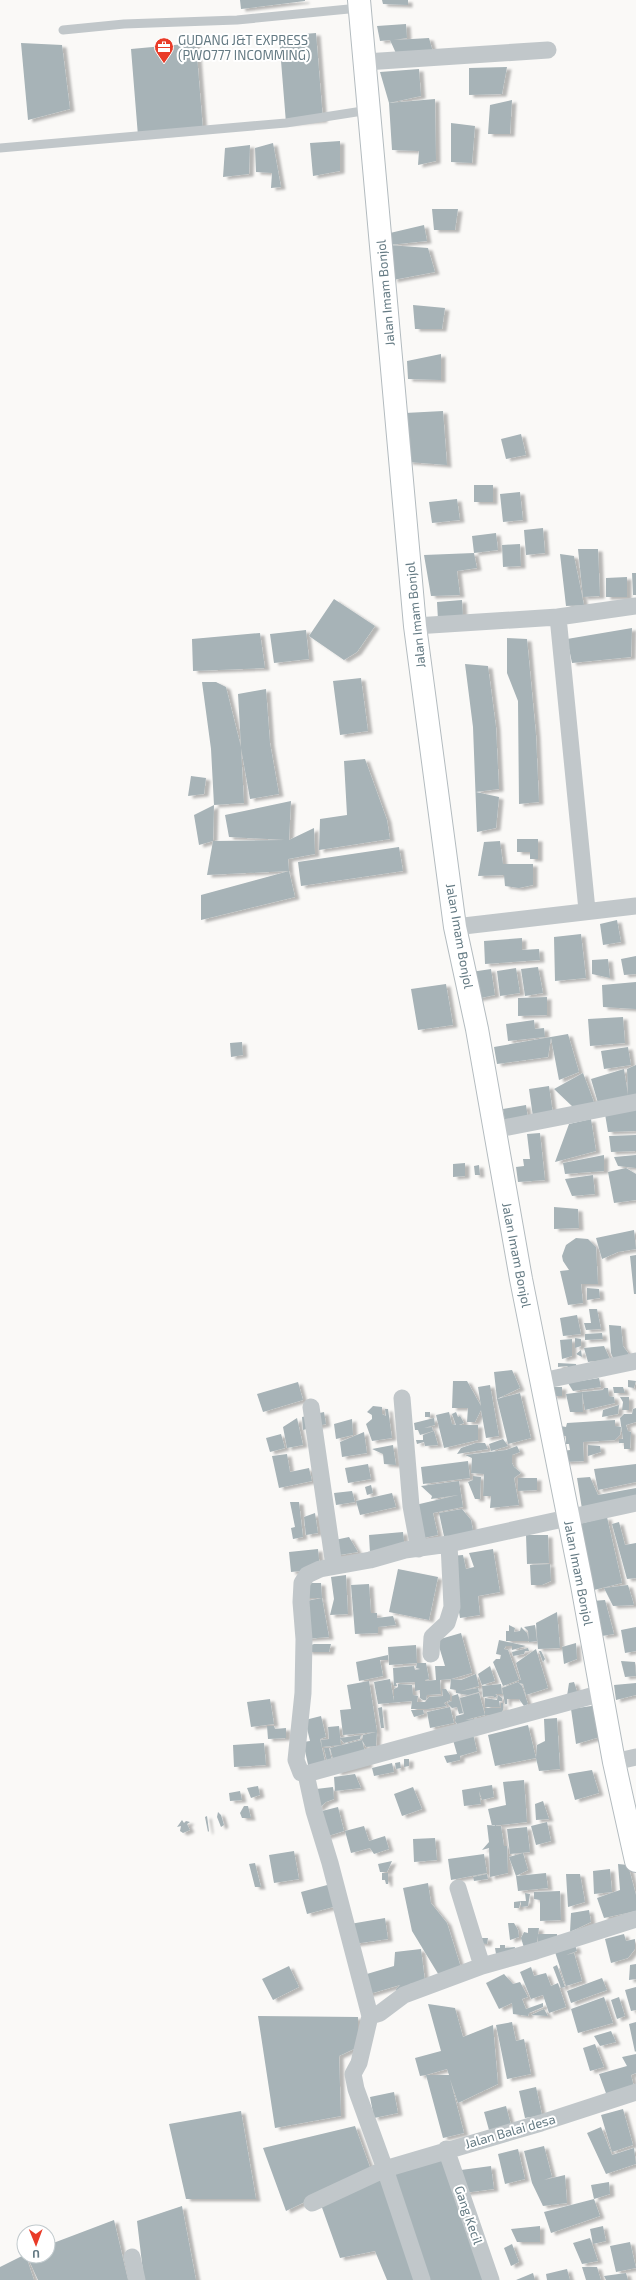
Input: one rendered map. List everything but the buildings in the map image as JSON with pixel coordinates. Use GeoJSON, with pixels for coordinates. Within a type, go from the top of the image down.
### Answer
{"type":"FeatureCollection","features":[{"type":"Feature","properties":{"kind":"main road","name":"Jalan Imam Bonjol"},"geometry":{"type":"LineString","coordinates":[[359,4],[415,626],[455,927],[477,1029],[493,1130],[569,1518],[614,1762],[636,1861]]}},
{"type":"Feature","properties":{"kind":"street"},"geometry":{"type":"LineString","coordinates":[[365,62],[548,50]]}},
{"type":"Feature","properties":{"kind":"street"},"geometry":{"type":"LineString","coordinates":[[415,626],[558,617],[636,606]]}},
{"type":"Feature","properties":{"kind":"street"},"geometry":{"type":"LineString","coordinates":[[558,617],[587,910]]}},
{"type":"Feature","properties":{"kind":"street"},"geometry":{"type":"LineString","coordinates":[[455,927],[587,910],[636,906]]}},
{"type":"Feature","properties":{"kind":"street"},"geometry":{"type":"LineString","coordinates":[[493,1130],[636,1102]]}},
{"type":"Feature","properties":{"kind":"street"},"geometry":{"type":"LineString","coordinates":[[542,1381],[636,1361]]}},
{"type":"Feature","properties":{"kind":"street"},"geometry":{"type":"LineString","coordinates":[[402,1398],[411,1506],[419,1549]]}},
{"type":"Feature","properties":{"kind":"street"},"geometry":{"type":"LineString","coordinates":[[311,1407],[334,1566]]}},
{"type":"Feature","properties":{"kind":"street"},"geometry":{"type":"LineString","coordinates":[[602,1693],[306,1774],[299,1770],[296,1760],[303,1685],[304,1639],[301,1602],[302,1583],[310,1572],[334,1566],[370,1560],[405,1550],[449,1544],[636,1503]]}},
{"type":"Feature","properties":{"kind":"street"},"geometry":{"type":"LineString","coordinates":[[431,1654],[432,1637],[447,1622],[452,1607],[449,1544]]}},
{"type":"Feature","properties":{"kind":"street"},"geometry":{"type":"LineString","coordinates":[[614,1762],[636,1757]]}},
{"type":"Feature","properties":{"kind":"street"},"geometry":{"type":"LineString","coordinates":[[306,1774],[314,1811],[330,1863],[370,2016],[359,2063],[353,2074],[356,2089],[385,2169],[422,2280]]}},
{"type":"Feature","properties":{"kind":"street"},"geometry":{"type":"LineString","coordinates":[[458,1888],[482,1966]]}},
{"type":"Feature","properties":{"kind":"street"},"geometry":{"type":"LineString","coordinates":[[370,2016],[380,2013],[404,1995],[482,1966],[536,1952],[636,1920]]}},
{"type":"Feature","properties":{"kind":"street","name":"Jalan Balai desa"},"geometry":{"type":"LineString","coordinates":[[312,2202],[385,2169],[446,2149],[541,2123],[636,2092]]}},
{"type":"Feature","properties":{"kind":"street","name":"Gang Kecil"},"geometry":{"type":"LineString","coordinates":[[446,2149],[491,2280]]}},
{"type":"Feature","properties":{"kind":"street"},"geometry":{"type":"LineString","coordinates":[[132,2257],[138,2280]]}},
{"type":"Feature","properties":{"kind":"lane"},"geometry":{"type":"LineString","coordinates":[[63,30],[124,24],[237,20],[359,4]]}},
{"type":"Feature","properties":{"kind":"lane"},"geometry":{"type":"LineString","coordinates":[[0,148],[286,123],[369,110]]}},
{"type":"Feature","properties":{"kind":"place","name":"GUDANG J&T EXPRESS (PWO777 INCOMMING)"},"geometry":{"type":"Point","coordinates":[164,64]}}]}
